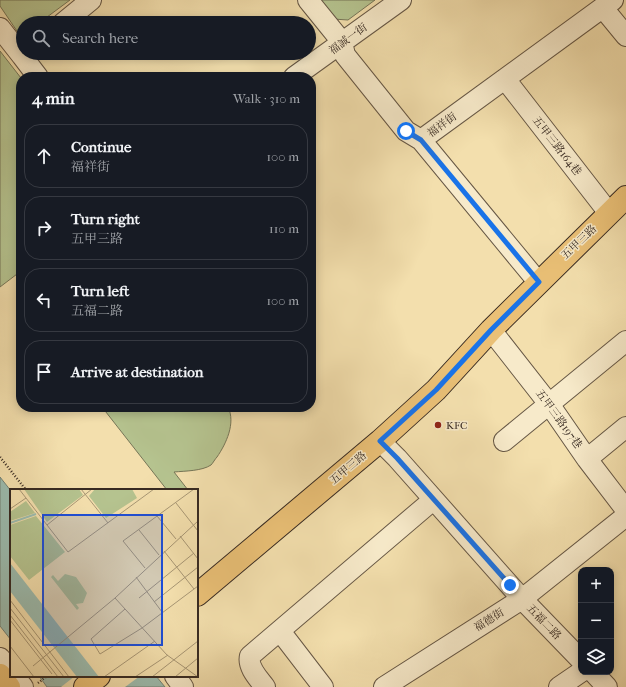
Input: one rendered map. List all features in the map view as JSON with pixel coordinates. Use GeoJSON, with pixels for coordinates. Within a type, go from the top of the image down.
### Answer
{"type":"FeatureCollection","features":[{"type":"Feature","properties":{"kind":"main road","name":"五甲三路"},"geometry":{"type":"LineString","coordinates":[[198,594],[380,441],[436,390],[491,330],[626,197]]}},
{"type":"Feature","properties":{"kind":"main road"},"geometry":{"type":"LineString","coordinates":[[0,675],[9,687]]}},
{"type":"Feature","properties":{"kind":"main road"},"geometry":{"type":"LineString","coordinates":[[85,687],[98,677]]}},
{"type":"Feature","properties":{"kind":"street"},"geometry":{"type":"LineString","coordinates":[[72,16],[91,0]]}},
{"type":"Feature","properties":{"kind":"street"},"geometry":{"type":"LineString","coordinates":[[308,0],[342,42],[345,55],[406,131],[421,140]]}},
{"type":"Feature","properties":{"kind":"street","name":"福誠一街"},"geometry":{"type":"LineString","coordinates":[[301,72],[401,0]]}},
{"type":"Feature","properties":{"kind":"street"},"geometry":{"type":"LineString","coordinates":[[608,4],[626,36]]}},
{"type":"Feature","properties":{"kind":"street","name":"福祥街"},"geometry":{"type":"LineString","coordinates":[[539,282],[421,140],[608,4]]}},
{"type":"Feature","properties":{"kind":"street"},"geometry":{"type":"LineString","coordinates":[[0,28],[16,46]]}},
{"type":"Feature","properties":{"kind":"street"},"geometry":{"type":"LineString","coordinates":[[27,60],[35,72]]}},
{"type":"Feature","properties":{"kind":"street","name":"五甲三路164巷"},"geometry":{"type":"LineString","coordinates":[[505,79],[609,213]]}},
{"type":"Feature","properties":{"kind":"street","name":"五甲三路197巷"},"geometry":{"type":"LineString","coordinates":[[491,330],[549,404],[587,459],[626,510]]}},
{"type":"Feature","properties":{"kind":"street"},"geometry":{"type":"LineString","coordinates":[[504,441],[626,340]]}},
{"type":"Feature","properties":{"kind":"street"},"geometry":{"type":"LineString","coordinates":[[587,459],[626,427]]}},
{"type":"Feature","properties":{"kind":"street","name":"五福二路"},"geometry":{"type":"LineString","coordinates":[[380,441],[397,458],[522,599],[578,657]]}},
{"type":"Feature","properties":{"kind":"street"},"geometry":{"type":"LineString","coordinates":[[265,687],[250,665],[250,656],[433,500]]}},
{"type":"Feature","properties":{"kind":"street","name":"福德街"},"geometry":{"type":"LineString","coordinates":[[384,687],[522,599],[626,516]]}},
{"type":"Feature","properties":{"kind":"street"},"geometry":{"type":"LineString","coordinates":[[280,631],[323,687]]}},
{"type":"Feature","properties":{"kind":"street"},"geometry":{"type":"LineString","coordinates":[[0,658],[10,671]]}},
{"type":"Feature","properties":{"kind":"street"},"geometry":{"type":"LineString","coordinates":[[559,687],[578,674]]}},
{"type":"Feature","properties":{"kind":"street"},"geometry":{"type":"LineString","coordinates":[[596,675],[607,687]]}},
{"type":"Feature","properties":{"kind":"street"},"geometry":{"type":"LineString","coordinates":[[16,677],[30,685]]}},
{"type":"Feature","properties":{"kind":"street"},"geometry":{"type":"LineString","coordinates":[[176,677],[183,687]]}},
{"type":"Feature","properties":{"kind":"path"},"geometry":{"type":"LineString","coordinates":[[0,457],[25,489]]}},
{"type":"Feature","properties":{"kind":"path"},"geometry":{"type":"LineString","coordinates":[[30,685],[46,677]]}},
{"type":"Feature","properties":{"kind":"green space"},"geometry":{"type":"Polygon","coordinates":[[[0,0],[70,0],[48,16],[16,16],[16,30],[0,6],[0,0]]]}},
{"type":"Feature","properties":{"kind":"green space"},"geometry":{"type":"Polygon","coordinates":[[[318,0],[375,0],[348,20],[333,19],[318,0]]]}},
{"type":"Feature","properties":{"kind":"green space"},"geometry":{"type":"Polygon","coordinates":[[[0,51],[16,72],[16,275],[0,287],[0,51]]]}},
{"type":"Feature","properties":{"kind":"green space"},"geometry":{"type":"Polygon","coordinates":[[[106,412],[230,412],[231,420],[227,440],[211,465],[198,470],[174,472],[187,489],[166,489],[106,412]]]}},
{"type":"Feature","properties":{"kind":"shaded area"},"geometry":{"type":"Polygon","coordinates":[[[0,477],[10,490],[10,639],[0,626],[0,477]]]}},
{"type":"Feature","properties":{"kind":"shaded area"},"geometry":{"type":"Polygon","coordinates":[[[40,677],[157,677],[165,687],[47,687],[40,677]]]}},
{"type":"Feature","properties":{"kind":"pier"},"geometry":{"type":"Polygon","coordinates":[[[74,677],[139,677],[125,687],[61,687],[74,677]]]}},
{"type":"Feature","properties":{"kind":"place","name":"KFC"},"geometry":{"type":"Point","coordinates":[438,425]}},
{"type":"Feature","properties":{"kind":"route"},"geometry":{"type":"LineString","coordinates":[[406,131],[421,140],[539,282],[491,330],[436,390],[380,441],[397,458],[510,585]]}}]}
